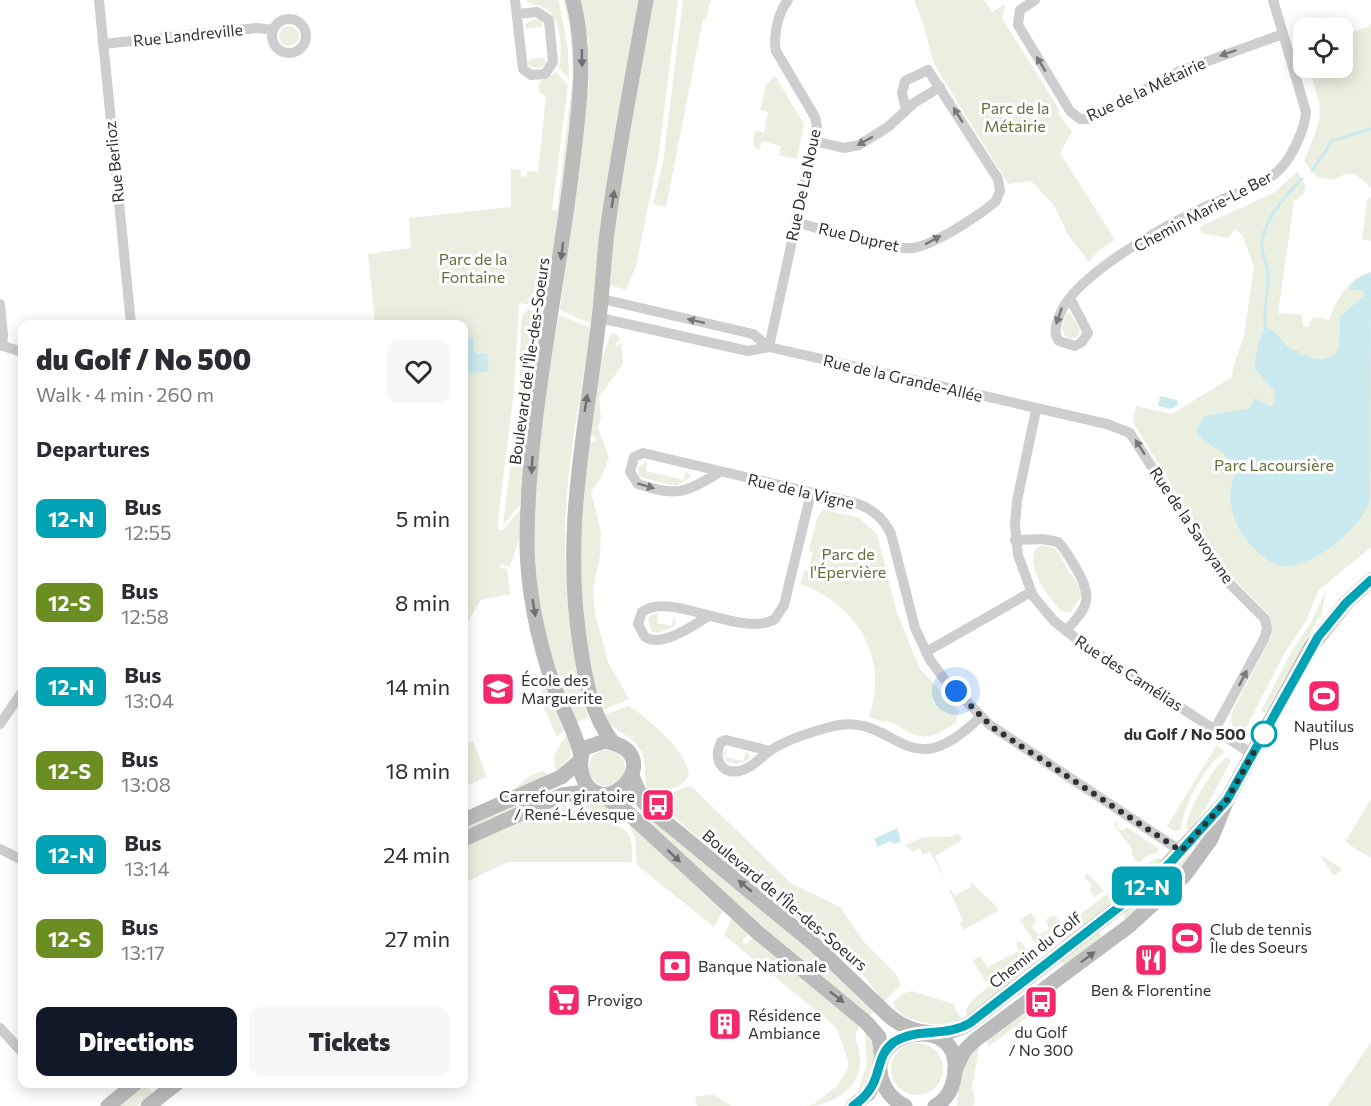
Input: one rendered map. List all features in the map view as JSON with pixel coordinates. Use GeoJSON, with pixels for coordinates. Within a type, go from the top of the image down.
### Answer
{"type":"FeatureCollection","features":[{"type":"Feature","properties":{"kind":"street","name":"Rue Berlioz"},"geometry":{"type":"LineString","coordinates":[[99,0],[131,320]]}},
{"type":"Feature","properties":{"kind":"street"},"geometry":{"type":"LineString","coordinates":[[515,0],[523,69],[531,75],[545,74],[553,62],[549,20],[537,12],[517,14]]}},
{"type":"Feature","properties":{"kind":"street","name":"Boulevard de l'Île-des-Soeurs"},"geometry":{"type":"LineString","coordinates":[[573,0],[581,37],[582,86],[561,260],[534,439],[527,550],[531,593],[539,634],[553,684],[575,732],[581,758]]}},
{"type":"Feature","properties":{"kind":"street"},"geometry":{"type":"LineString","coordinates":[[468,837],[562,795],[616,792],[625,787],[632,776],[630,756],[613,743],[598,723],[591,706],[579,643],[573,582],[576,480],[600,318],[607,240],[646,0]]}},
{"type":"Feature","properties":{"kind":"street","name":"Rue De La Noue"},"geometry":{"type":"LineString","coordinates":[[769,346],[814,141],[816,120],[775,47],[780,14],[788,0]]}},
{"type":"Feature","properties":{"kind":"street","name":"Rue de la Métairie"},"geometry":{"type":"LineString","coordinates":[[1035,0],[1020,9],[1018,25],[1070,111],[1083,120],[1180,71],[1283,34]]}},
{"type":"Feature","properties":{"kind":"street","name":"Chemin Marie-Le Ber"},"geometry":{"type":"LineString","coordinates":[[1070,298],[1082,283],[1107,263],[1202,208],[1269,178],[1285,164],[1306,112],[1273,0]]}},
{"type":"Feature","properties":{"kind":"street","name":"Rue Landreville"},"geometry":{"type":"LineString","coordinates":[[103,44],[257,28],[273,30]]}},
{"type":"Feature","properties":{"kind":"street","name":"Rue Dupret"},"geometry":{"type":"LineString","coordinates":[[795,222],[910,248],[928,244],[993,203],[1000,191],[999,181],[927,69],[908,79],[902,93],[906,109]]}},
{"type":"Feature","properties":{"kind":"street"},"geometry":{"type":"LineString","coordinates":[[814,141],[844,148],[855,146],[888,127],[906,109],[940,87]]}},
{"type":"Feature","properties":{"kind":"street","name":"Rue de la Grande-Allée"},"geometry":{"type":"LineString","coordinates":[[602,299],[753,334],[769,346],[1036,410]]}},
{"type":"Feature","properties":{"kind":"street"},"geometry":{"type":"LineString","coordinates":[[0,304],[3,335],[1,345],[18,351]]}},
{"type":"Feature","properties":{"kind":"street","name":"Rue de la Grande-Allée"},"geometry":{"type":"LineString","coordinates":[[600,318],[748,351],[769,346]]}},
{"type":"Feature","properties":{"kind":"street","name":"Rue des Camélias"},"geometry":{"type":"LineString","coordinates":[[1036,410],[1017,501],[1015,540],[1031,592],[1048,615],[1066,631],[1252,754]]}},
{"type":"Feature","properties":{"kind":"street","name":"Rue de la Savoyane"},"geometry":{"type":"LineString","coordinates":[[1036,410],[1117,427],[1130,433],[1213,562],[1230,584],[1265,619],[1267,634],[1215,729]]}},
{"type":"Feature","properties":{"kind":"street","name":"Rue de la Vigne"},"geometry":{"type":"LineString","coordinates":[[720,472],[695,487],[676,493],[638,484],[630,472],[634,458],[643,453],[865,507],[886,525],[893,539],[909,610],[926,652],[940,674],[980,717],[1181,851]]}},
{"type":"Feature","properties":{"kind":"street"},"geometry":{"type":"LineString","coordinates":[[709,616],[680,632],[656,641],[649,640],[642,634],[638,621],[645,609],[657,605],[760,624],[778,616],[784,605],[811,493]]}},
{"type":"Feature","properties":{"kind":"street","name":"Rue des Camélias"},"geometry":{"type":"LineString","coordinates":[[1015,540],[1043,539],[1058,542],[1085,584],[1088,592],[1087,601],[1066,631]]}},
{"type":"Feature","properties":{"kind":"street","name":"Chemin du Golf"},"geometry":{"type":"LineString","coordinates":[[949,1100],[955,1070],[964,1051],[974,1041],[1108,942],[1177,885],[1211,839],[1227,800],[1311,647],[1346,603],[1371,580]]}},
{"type":"Feature","properties":{"kind":"street"},"geometry":{"type":"LineString","coordinates":[[926,652],[1031,592]]}},
{"type":"Feature","properties":{"kind":"street"},"geometry":{"type":"LineString","coordinates":[[0,724],[18,698]]}},
{"type":"Feature","properties":{"kind":"street"},"geometry":{"type":"LineString","coordinates":[[770,751],[726,740],[721,742],[716,754],[719,764],[724,769],[737,771],[753,766],[770,751],[812,733],[845,725],[863,727],[914,748],[930,750],[960,734],[980,717]]}},
{"type":"Feature","properties":{"kind":"street"},"geometry":{"type":"LineString","coordinates":[[468,818],[561,777],[581,758],[590,744],[602,741],[613,743]]}},
{"type":"Feature","properties":{"kind":"street"},"geometry":{"type":"LineString","coordinates":[[581,758],[582,775],[596,792],[626,811],[757,932],[867,1023],[879,1037],[881,1065],[887,1090],[904,1106]]}},
{"type":"Feature","properties":{"kind":"street","name":"Boulevard de l'Île-des-Soeurs"},"geometry":{"type":"LineString","coordinates":[[632,776],[643,801],[651,810],[815,945],[888,1015],[900,1024],[930,1034]]}},
{"type":"Feature","properties":{"kind":"street","name":"Chemin du Golf"},"geometry":{"type":"LineString","coordinates":[[853,1106],[869,1093],[890,1046],[902,1038],[953,1032],[970,1023],[1144,888],[1227,800]]}},
{"type":"Feature","properties":{"kind":"street"},"geometry":{"type":"LineString","coordinates":[[0,849],[18,858]]}},
{"type":"Feature","properties":{"kind":"street"},"geometry":{"type":"LineString","coordinates":[[0,1028],[18,1048]]}},
{"type":"Feature","properties":{"kind":"street"},"geometry":{"type":"LineString","coordinates":[[930,1034],[947,1044],[953,1057],[955,1070]]}},
{"type":"Feature","properties":{"kind":"street"},"geometry":{"type":"LineString","coordinates":[[108,1106],[130,1088]]}},
{"type":"Feature","properties":{"kind":"street"},"geometry":{"type":"LineString","coordinates":[[148,1106],[171,1088]]}},
{"type":"Feature","properties":{"kind":"street"},"geometry":{"type":"LineString","coordinates":[[935,1106],[949,1100]]}},
{"type":"Feature","properties":{"kind":"street"},"geometry":{"type":"LineString","coordinates":[[888,1106],[904,1106]]}},
{"type":"Feature","properties":{"kind":"green space"},"geometry":{"type":"Polygon","coordinates":[[[525,0],[559,0],[568,51],[569,79],[559,68],[561,45],[558,28],[552,14],[547,9],[525,0]]]}},
{"type":"Feature","properties":{"kind":"green space","name":"Parc de la Fontaine"},"geometry":{"type":"Polygon","coordinates":[[[563,0],[566,0],[571,19],[575,80],[551,281],[548,281],[544,307],[520,303],[519,306],[514,391],[498,520],[498,530],[503,530],[521,508],[520,536],[510,567],[501,565],[500,567],[507,569],[510,594],[481,600],[468,622],[468,320],[375,320],[368,254],[411,248],[409,218],[511,207],[511,169],[521,170],[520,176],[527,177],[527,171],[538,172],[546,96],[539,92],[539,82],[556,72],[568,85],[552,210],[557,211],[573,75],[570,28],[563,0]]]}},
{"type":"Feature","properties":{"kind":"green space"},"geometry":{"type":"Polygon","coordinates":[[[580,0],[638,0],[602,223],[592,324],[560,310],[589,84],[588,40],[580,0]]]}},
{"type":"Feature","properties":{"kind":"green space"},"geometry":{"type":"Polygon","coordinates":[[[652,0],[678,0],[659,153],[636,266],[626,290],[610,285],[613,240],[652,0]]]}},
{"type":"Feature","properties":{"kind":"green space"},"geometry":{"type":"Polygon","coordinates":[[[683,0],[711,0],[706,19],[703,19],[666,207],[653,204],[663,163],[683,0]]]}},
{"type":"Feature","properties":{"kind":"green space","name":"Parc de la Métairie"},"geometry":{"type":"Polygon","coordinates":[[[914,0],[984,0],[992,12],[1005,4],[1002,18],[1060,111],[1058,114],[1072,132],[1060,153],[1115,240],[1099,250],[1089,262],[1068,235],[1054,205],[1031,181],[1008,184],[934,64],[914,0]]]}},
{"type":"Feature","properties":{"kind":"green space"},"geometry":{"type":"Polygon","coordinates":[[[535,19],[541,21],[543,27],[525,29],[526,23],[535,19]]]}},
{"type":"Feature","properties":{"kind":"green space"},"geometry":{"type":"Polygon","coordinates":[[[1371,23],[1371,188],[1351,173],[1334,180],[1317,177],[1304,161],[1320,115],[1312,78],[1353,78],[1353,32],[1368,27],[1371,23]]]}},
{"type":"Feature","properties":{"kind":"green space"},"geometry":{"type":"Polygon","coordinates":[[[289,26],[296,29],[299,36],[296,43],[289,46],[282,43],[279,36],[282,29],[289,26]]]}},
{"type":"Feature","properties":{"kind":"green space"},"geometry":{"type":"Polygon","coordinates":[[[544,58],[546,64],[540,68],[531,67],[527,63],[530,59],[544,58]]]}},
{"type":"Feature","properties":{"kind":"green space"},"geometry":{"type":"Polygon","coordinates":[[[775,76],[804,124],[797,159],[779,155],[781,146],[762,141],[759,150],[753,145],[755,131],[764,132],[768,112],[760,110],[766,85],[775,76]]]}},
{"type":"Feature","properties":{"kind":"green space","name":"Parc Lacoursière"},"geometry":{"type":"Polygon","coordinates":[[[1297,172],[1306,185],[1304,194],[1294,201],[1278,313],[1302,315],[1303,326],[1308,327],[1313,317],[1330,320],[1335,305],[1344,290],[1357,279],[1371,272],[1371,547],[1318,591],[1307,619],[1284,654],[1244,732],[1232,726],[1231,714],[1271,637],[1270,616],[1215,557],[1133,422],[1136,406],[1172,414],[1232,377],[1233,367],[1244,336],[1254,266],[1242,235],[1235,229],[1228,238],[1202,233],[1199,227],[1275,192],[1297,172]]]}},
{"type":"Feature","properties":{"kind":"green space"},"geometry":{"type":"Polygon","coordinates":[[[1371,197],[1371,241],[1362,239],[1367,200],[1371,197]]]}},
{"type":"Feature","properties":{"kind":"green space"},"geometry":{"type":"Polygon","coordinates":[[[528,310],[546,313],[524,491],[521,492],[520,505],[503,525],[519,398],[521,324],[523,314],[528,310]]]}},
{"type":"Feature","properties":{"kind":"green space"},"geometry":{"type":"Polygon","coordinates":[[[1070,312],[1080,330],[1078,336],[1072,339],[1065,336],[1062,328],[1066,314],[1070,312]]]}},
{"type":"Feature","properties":{"kind":"green space"},"geometry":{"type":"Polygon","coordinates":[[[559,315],[591,328],[571,455],[565,532],[570,625],[588,717],[577,722],[546,635],[540,605],[534,535],[541,422],[559,315]]]}},
{"type":"Feature","properties":{"kind":"green space"},"geometry":{"type":"Polygon","coordinates":[[[611,333],[618,335],[620,340],[614,344],[617,346],[621,342],[623,364],[599,397],[601,417],[598,428],[609,458],[601,478],[591,492],[601,532],[600,556],[593,589],[595,613],[608,662],[629,699],[600,711],[585,634],[579,531],[588,444],[596,440],[590,433],[601,356],[603,356],[611,333]]]}},
{"type":"Feature","properties":{"kind":"green space"},"geometry":{"type":"Polygon","coordinates":[[[647,461],[646,471],[684,480],[686,471],[691,477],[676,486],[643,478],[639,475],[638,467],[647,461]]]}},
{"type":"Feature","properties":{"kind":"green space","name":"Parc de l'Épervière"},"geometry":{"type":"Polygon","coordinates":[[[823,510],[858,517],[877,534],[897,613],[920,669],[959,711],[956,722],[944,730],[934,735],[920,736],[886,720],[885,722],[869,717],[874,695],[875,674],[864,636],[853,620],[838,605],[821,593],[801,584],[804,571],[808,571],[813,552],[809,551],[817,518],[823,510]]]}},
{"type":"Feature","properties":{"kind":"green space"},"geometry":{"type":"Polygon","coordinates":[[[1042,545],[1055,548],[1081,590],[1082,595],[1071,612],[1062,612],[1045,591],[1036,574],[1033,557],[1035,549],[1042,545]]]}},
{"type":"Feature","properties":{"kind":"green space"},"geometry":{"type":"Polygon","coordinates":[[[1326,590],[1321,619],[1319,618],[1265,713],[1261,711],[1293,649],[1311,623],[1326,590]]]}},
{"type":"Feature","properties":{"kind":"green space"},"geometry":{"type":"Polygon","coordinates":[[[658,613],[657,623],[672,626],[673,616],[676,620],[675,626],[658,633],[651,631],[648,620],[651,615],[658,613]]]}},
{"type":"Feature","properties":{"kind":"green space"},"geometry":{"type":"Polygon","coordinates":[[[531,672],[544,678],[565,728],[557,737],[541,701],[543,701],[541,687],[534,682],[531,672]]]}},
{"type":"Feature","properties":{"kind":"green space"},"geometry":{"type":"Polygon","coordinates":[[[629,706],[656,727],[681,756],[689,775],[681,785],[649,798],[641,751],[633,741],[601,716],[629,706]]]}},
{"type":"Feature","properties":{"kind":"green space"},"geometry":{"type":"Polygon","coordinates":[[[568,732],[571,756],[555,773],[554,756],[568,732]]]}},
{"type":"Feature","properties":{"kind":"green space"},"geometry":{"type":"Polygon","coordinates":[[[473,741],[487,777],[468,785],[468,743],[473,741]]]}},
{"type":"Feature","properties":{"kind":"green space"},"geometry":{"type":"Polygon","coordinates":[[[1217,745],[1225,752],[1210,765],[1203,775],[1190,798],[1181,830],[1174,831],[1167,826],[1217,745]]]}},
{"type":"Feature","properties":{"kind":"green space"},"geometry":{"type":"Polygon","coordinates":[[[727,747],[725,757],[743,761],[746,751],[750,756],[749,759],[737,764],[727,762],[723,753],[727,747]]]}},
{"type":"Feature","properties":{"kind":"green space"},"geometry":{"type":"Polygon","coordinates":[[[607,750],[619,756],[625,768],[619,780],[607,786],[595,780],[589,768],[595,756],[607,750]]]}},
{"type":"Feature","properties":{"kind":"green space"},"geometry":{"type":"Polygon","coordinates":[[[1227,758],[1231,760],[1208,804],[1191,829],[1186,829],[1190,813],[1201,790],[1215,769],[1227,758]]]}},
{"type":"Feature","properties":{"kind":"green space"},"geometry":{"type":"Polygon","coordinates":[[[542,771],[550,775],[523,788],[517,787],[528,777],[542,771]]]}},
{"type":"Feature","properties":{"kind":"green space"},"geometry":{"type":"Polygon","coordinates":[[[686,787],[692,787],[791,883],[840,907],[864,942],[896,974],[901,985],[883,1002],[860,971],[842,954],[810,932],[655,801],[686,787]]]}},
{"type":"Feature","properties":{"kind":"green space"},"geometry":{"type":"Polygon","coordinates":[[[545,791],[543,799],[468,832],[468,824],[545,791]]]}},
{"type":"Feature","properties":{"kind":"green space"},"geometry":{"type":"Polygon","coordinates":[[[566,798],[597,803],[626,817],[618,821],[589,814],[570,803],[566,798]]]}},
{"type":"Feature","properties":{"kind":"green space"},"geometry":{"type":"Polygon","coordinates":[[[1371,799],[1371,858],[1345,842],[1371,799]]]}},
{"type":"Feature","properties":{"kind":"green space"},"geometry":{"type":"Polygon","coordinates":[[[561,801],[577,812],[608,822],[625,831],[631,840],[632,862],[508,862],[468,881],[468,842],[561,801]]]}},
{"type":"Feature","properties":{"kind":"green space"},"geometry":{"type":"Polygon","coordinates":[[[642,810],[805,945],[875,1010],[867,1018],[810,971],[637,814],[642,810]]]}},
{"type":"Feature","properties":{"kind":"green space"},"geometry":{"type":"Polygon","coordinates":[[[1117,821],[1119,823],[1117,827],[1123,831],[1126,827],[1158,848],[1159,852],[1147,856],[1138,863],[1131,854],[1133,850],[1113,824],[1117,821]]]}},
{"type":"Feature","properties":{"kind":"green space"},"geometry":{"type":"Polygon","coordinates":[[[628,822],[724,909],[714,927],[637,865],[635,837],[628,822]]]}},
{"type":"Feature","properties":{"kind":"green space"},"geometry":{"type":"Polygon","coordinates":[[[958,833],[962,840],[935,856],[945,880],[930,852],[923,855],[920,848],[913,852],[905,845],[924,837],[951,837],[958,833]]]}},
{"type":"Feature","properties":{"kind":"green space"},"geometry":{"type":"Polygon","coordinates":[[[1189,853],[1192,855],[1180,870],[1129,917],[1123,919],[1124,912],[1167,876],[1189,853]]]}},
{"type":"Feature","properties":{"kind":"green space"},"geometry":{"type":"Polygon","coordinates":[[[1320,855],[1340,867],[1342,870],[1334,876],[1320,855]]]}},
{"type":"Feature","properties":{"kind":"green space"},"geometry":{"type":"Polygon","coordinates":[[[1158,858],[1163,860],[1161,864],[1062,942],[1055,934],[1147,863],[1158,858]]]}},
{"type":"Feature","properties":{"kind":"green space"},"geometry":{"type":"Polygon","coordinates":[[[1087,873],[1104,890],[1095,897],[1089,889],[1092,886],[1084,876],[1087,873]]]}},
{"type":"Feature","properties":{"kind":"green space"},"geometry":{"type":"Polygon","coordinates":[[[971,882],[997,907],[998,911],[963,930],[960,923],[963,921],[948,887],[955,895],[971,887],[971,882]]]}},
{"type":"Feature","properties":{"kind":"green space"},"geometry":{"type":"Polygon","coordinates":[[[1031,913],[1036,920],[1032,927],[1038,935],[1049,929],[1046,920],[1051,916],[1055,916],[1060,923],[1035,943],[1020,920],[1031,913]]]}},
{"type":"Feature","properties":{"kind":"green space"},"geometry":{"type":"Polygon","coordinates":[[[732,918],[751,932],[742,941],[746,945],[754,936],[862,1023],[856,1032],[860,1069],[851,1086],[835,1099],[806,1106],[814,1104],[838,1085],[848,1068],[848,1060],[836,1027],[724,935],[732,918]]]}},
{"type":"Feature","properties":{"kind":"green space"},"geometry":{"type":"Polygon","coordinates":[[[1098,931],[1102,938],[1065,966],[1060,960],[1098,931]]]}},
{"type":"Feature","properties":{"kind":"green space"},"geometry":{"type":"Polygon","coordinates":[[[1016,942],[1021,942],[1027,950],[986,983],[973,960],[981,956],[987,967],[1019,951],[1016,942]]]}},
{"type":"Feature","properties":{"kind":"green space"},"geometry":{"type":"Polygon","coordinates":[[[1030,953],[1036,962],[970,1018],[965,1011],[971,1001],[1030,953]]]}},
{"type":"Feature","properties":{"kind":"green space"},"geometry":{"type":"Polygon","coordinates":[[[912,991],[953,1004],[961,1018],[955,1022],[935,1024],[913,1020],[903,1015],[893,1002],[904,993],[912,991]]]}},
{"type":"Feature","properties":{"kind":"green space"},"geometry":{"type":"Polygon","coordinates":[[[1031,1008],[1034,1012],[988,1047],[987,1039],[1031,1008]]]}},
{"type":"Feature","properties":{"kind":"green space"},"geometry":{"type":"Polygon","coordinates":[[[865,1031],[873,1037],[875,1054],[869,1085],[857,1094],[867,1064],[865,1031]]]}},
{"type":"Feature","properties":{"kind":"green space"},"geometry":{"type":"Polygon","coordinates":[[[1371,1042],[1371,1106],[1328,1106],[1369,1045],[1371,1042]]]}},
{"type":"Feature","properties":{"kind":"green space"},"geometry":{"type":"Polygon","coordinates":[[[917,1043],[927,1045],[935,1051],[941,1059],[943,1069],[941,1079],[935,1087],[927,1093],[917,1095],[907,1093],[899,1087],[893,1079],[891,1069],[893,1059],[899,1051],[907,1045],[917,1043]]]}},
{"type":"Feature","properties":{"kind":"green space"},"geometry":{"type":"Polygon","coordinates":[[[980,1043],[972,1087],[975,1100],[973,1106],[957,1106],[964,1066],[967,1058],[980,1043]]]}},
{"type":"Feature","properties":{"kind":"green space"},"geometry":{"type":"Polygon","coordinates":[[[143,1088],[149,1088],[152,1093],[137,1106],[117,1106],[143,1088]]]}},
{"type":"Feature","properties":{"kind":"green space"},"geometry":{"type":"Polygon","coordinates":[[[713,1094],[731,1106],[697,1106],[695,1097],[713,1094]]]}},
{"type":"Feature","properties":{"kind":"water"},"geometry":{"type":"Polygon","coordinates":[[[1371,272],[1370,501],[1357,523],[1333,545],[1306,561],[1281,566],[1268,560],[1252,547],[1238,527],[1230,494],[1236,470],[1221,451],[1204,440],[1196,431],[1205,416],[1250,408],[1255,398],[1269,406],[1274,405],[1275,392],[1254,368],[1258,344],[1265,327],[1274,332],[1289,347],[1299,351],[1299,355],[1304,356],[1305,353],[1312,358],[1319,359],[1334,355],[1339,347],[1340,316],[1364,296],[1363,290],[1351,290],[1349,287],[1356,279],[1371,272]]]}},
{"type":"Feature","properties":{"kind":"water"},"geometry":{"type":"Polygon","coordinates":[[[473,337],[475,354],[487,353],[489,371],[468,374],[468,338],[473,337]]]}},
{"type":"Feature","properties":{"kind":"water"},"geometry":{"type":"Polygon","coordinates":[[[1160,396],[1177,400],[1178,405],[1171,409],[1158,406],[1160,396]]]}},
{"type":"Feature","properties":{"kind":"water"},"geometry":{"type":"Polygon","coordinates":[[[897,828],[901,841],[894,844],[890,841],[878,847],[874,839],[897,828]]]}},
{"type":"Feature","properties":{"kind":"waterway"},"geometry":{"type":"LineString","coordinates":[[1312,171],[1332,141],[1371,129]]}},
{"type":"Feature","properties":{"kind":"waterway"},"geometry":{"type":"LineString","coordinates":[[1266,330],[1268,275],[1262,247],[1265,229],[1289,192],[1302,179]]}},
{"type":"Feature","properties":{"kind":"bus line","name":"12-N"},"geometry":{"type":"LineString","coordinates":[[853,1106],[873,1088],[880,1071],[883,1054],[894,1042],[913,1035],[953,1032],[970,1023],[1151,882],[1163,870],[1227,800],[1311,647],[1346,603],[1371,580]]}},
{"type":"Feature","properties":{"kind":"place","name":"École des Marguerite"},"geometry":{"type":"Point","coordinates":[498,689]}},
{"type":"Feature","properties":{"kind":"place","name":"Nautilus Plus"},"geometry":{"type":"Point","coordinates":[1324,696]}},
{"type":"Feature","properties":{"kind":"place","name":"du Golf / No 500"},"geometry":{"type":"Point","coordinates":[1264,734]}},
{"type":"Feature","properties":{"kind":"place","name":"Carrefour giratoire / René-Lévesque"},"geometry":{"type":"Point","coordinates":[658,805]}},
{"type":"Feature","properties":{"kind":"place","name":"Club de tennis Île des Soeurs"},"geometry":{"type":"Point","coordinates":[1187,938]}},
{"type":"Feature","properties":{"kind":"place","name":"Ben & Florentine"},"geometry":{"type":"Point","coordinates":[1151,960]}},
{"type":"Feature","properties":{"kind":"place","name":"Banque Nationale"},"geometry":{"type":"Point","coordinates":[675,966]}},
{"type":"Feature","properties":{"kind":"place","name":"Provigo"},"geometry":{"type":"Point","coordinates":[564,1000]}},
{"type":"Feature","properties":{"kind":"place","name":"du Golf / No 300"},"geometry":{"type":"Point","coordinates":[1041,1002]}},
{"type":"Feature","properties":{"kind":"place","name":"Résidence Ambiance"},"geometry":{"type":"Point","coordinates":[725,1024]}},
{"type":"Feature","properties":{"kind":"route"},"geometry":{"type":"LineString","coordinates":[[956,691],[992,727],[1181,851],[1227,800],[1264,734]]}}]}
